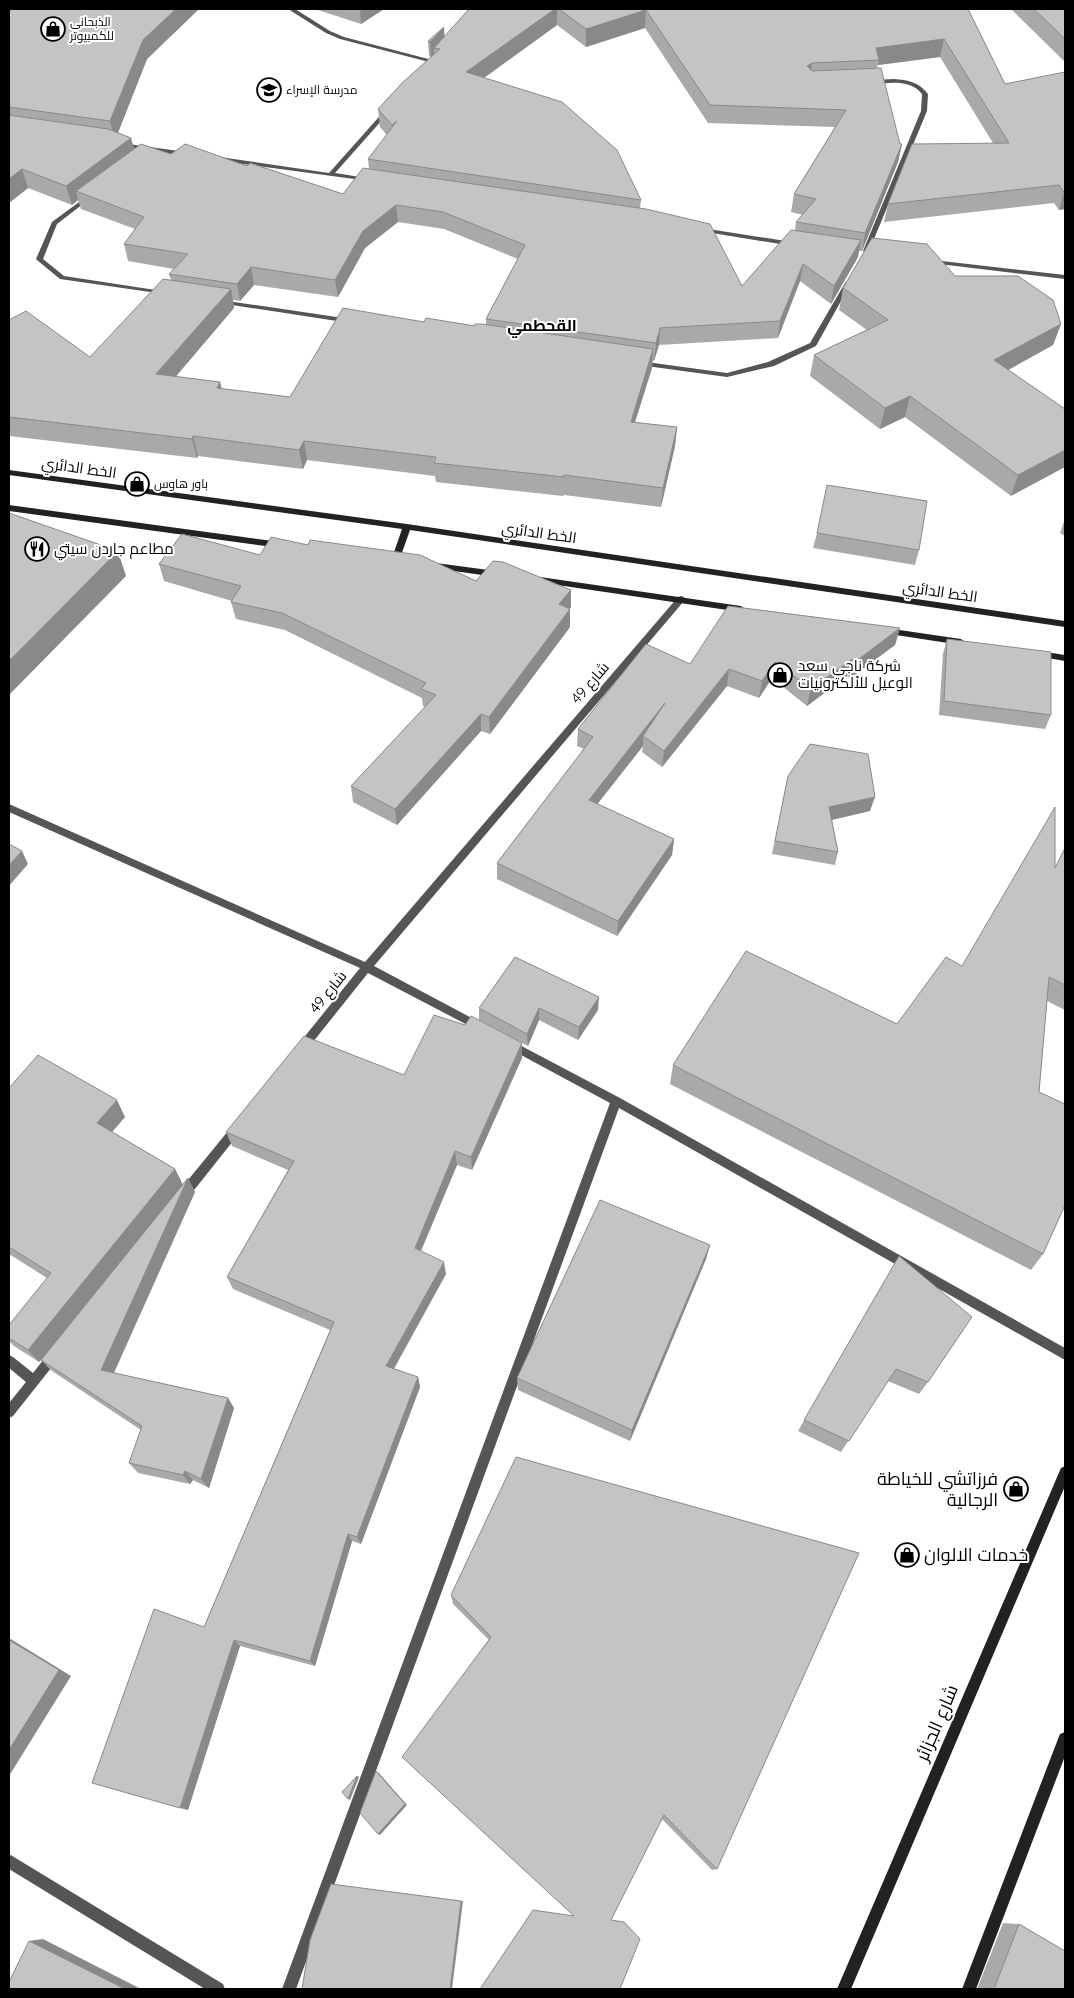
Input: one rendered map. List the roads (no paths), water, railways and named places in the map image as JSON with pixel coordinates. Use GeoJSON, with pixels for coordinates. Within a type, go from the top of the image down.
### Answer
{"type":"FeatureCollection","features":[{"type":"Feature","properties":{"kind":"main road","name":"الخط الدائري"},"geometry":{"type":"LineString","coordinates":[[9,472],[407,527],[1065,624]]}},
{"type":"Feature","properties":{"kind":"main road"},"geometry":{"type":"LineString","coordinates":[[9,508],[289,546]]}},
{"type":"Feature","properties":{"kind":"main road"},"geometry":{"type":"LineString","coordinates":[[396,561],[407,527]]}},
{"type":"Feature","properties":{"kind":"main road"},"geometry":{"type":"LineString","coordinates":[[386,560],[405,562]]}},
{"type":"Feature","properties":{"kind":"main road"},"geometry":{"type":"LineString","coordinates":[[425,565],[504,576]]}},
{"type":"Feature","properties":{"kind":"main road"},"geometry":{"type":"LineString","coordinates":[[534,580],[750,610]]}},
{"type":"Feature","properties":{"kind":"main road"},"geometry":{"type":"LineString","coordinates":[[878,630],[967,643]]}},
{"type":"Feature","properties":{"kind":"main road"},"geometry":{"type":"LineString","coordinates":[[1026,652],[1065,658]]}},
{"type":"Feature","properties":{"kind":"main road","name":"شارع الجزائر"},"geometry":{"type":"LineString","coordinates":[[844,1989],[1065,1472]]}},
{"type":"Feature","properties":{"kind":"main road"},"geometry":{"type":"LineString","coordinates":[[969,1989],[1065,1739]]}},
{"type":"Feature","properties":{"kind":"street"},"geometry":{"type":"LineString","coordinates":[[291,9],[328,32],[342,38],[433,61]]}},
{"type":"Feature","properties":{"kind":"street"},"geometry":{"type":"LineString","coordinates":[[426,68],[439,54]]}},
{"type":"Feature","properties":{"kind":"street"},"geometry":{"type":"LineString","coordinates":[[865,255],[924,111],[925,94],[916,84],[904,81],[866,83]]}},
{"type":"Feature","properties":{"kind":"street"},"geometry":{"type":"LineString","coordinates":[[330,174],[394,103]]}},
{"type":"Feature","properties":{"kind":"street"},"geometry":{"type":"LineString","coordinates":[[114,144],[192,155]]}},
{"type":"Feature","properties":{"kind":"street"},"geometry":{"type":"LineString","coordinates":[[145,155],[153,150]]}},
{"type":"Feature","properties":{"kind":"street"},"geometry":{"type":"LineString","coordinates":[[212,158],[378,182]]}},
{"type":"Feature","properties":{"kind":"street"},"geometry":{"type":"LineString","coordinates":[[100,189],[54,222],[39,259],[62,278],[171,295]]}},
{"type":"Feature","properties":{"kind":"street"},"geometry":{"type":"LineString","coordinates":[[690,228],[797,244]]}},
{"type":"Feature","properties":{"kind":"street"},"geometry":{"type":"LineString","coordinates":[[855,253],[874,256]]}},
{"type":"Feature","properties":{"kind":"street"},"geometry":{"type":"LineString","coordinates":[[922,261],[1065,277]]}},
{"type":"Feature","properties":{"kind":"street"},"geometry":{"type":"LineString","coordinates":[[630,361],[727,375],[771,364],[813,344],[851,279]]}},
{"type":"Feature","properties":{"kind":"street"},"geometry":{"type":"LineString","coordinates":[[210,300],[356,322]]}},
{"type":"Feature","properties":{"kind":"street","name":"شارع 49"},"geometry":{"type":"LineString","coordinates":[[293,1059],[367,967],[681,599]]}},
{"type":"Feature","properties":{"kind":"street"},"geometry":{"type":"LineString","coordinates":[[9,808],[367,967],[487,1032]]}},
{"type":"Feature","properties":{"kind":"street"},"geometry":{"type":"LineString","coordinates":[[504,1041],[616,1101],[1065,1354]]}},
{"type":"Feature","properties":{"kind":"street"},"geometry":{"type":"LineString","coordinates":[[289,1989],[616,1101]]}},
{"type":"Feature","properties":{"kind":"street"},"geometry":{"type":"LineString","coordinates":[[176,1205],[243,1120]]}},
{"type":"Feature","properties":{"kind":"street"},"geometry":{"type":"LineString","coordinates":[[9,1412],[65,1343]]}},
{"type":"Feature","properties":{"kind":"street"},"geometry":{"type":"LineString","coordinates":[[9,1360],[34,1381]]}},
{"type":"Feature","properties":{"kind":"street"},"geometry":{"type":"LineString","coordinates":[[9,1861],[218,1989]]}},
{"type":"Feature","properties":{"kind":"place","name":"الذبحاني للكمبيوتر"},"geometry":{"type":"Point","coordinates":[53,29]}},
{"type":"Feature","properties":{"kind":"place","name":"مدرسة الإسراء"},"geometry":{"type":"Point","coordinates":[269,90]}},
{"type":"Feature","properties":{"kind":"place","name":"باور هاوس"},"geometry":{"type":"Point","coordinates":[137,484]}},
{"type":"Feature","properties":{"kind":"place","name":"مطاعم جاردن سيتي"},"geometry":{"type":"Point","coordinates":[37,549]}},
{"type":"Feature","properties":{"kind":"place","name":"شركة ناجي سعد الوعيل للألكترونيات"},"geometry":{"type":"Point","coordinates":[780,675]}},
{"type":"Feature","properties":{"kind":"place","name":"فرزاتشي للخياطة الرجالية"},"geometry":{"type":"Point","coordinates":[1016,1489]}},
{"type":"Feature","properties":{"kind":"place","name":"خدمات الالوان"},"geometry":{"type":"Point","coordinates":[907,1555]}},
{"type":"Feature","properties":{"kind":"district","name":"القحطمي"},"geometry":{"type":"Point","coordinates":[542,325]}}]}
